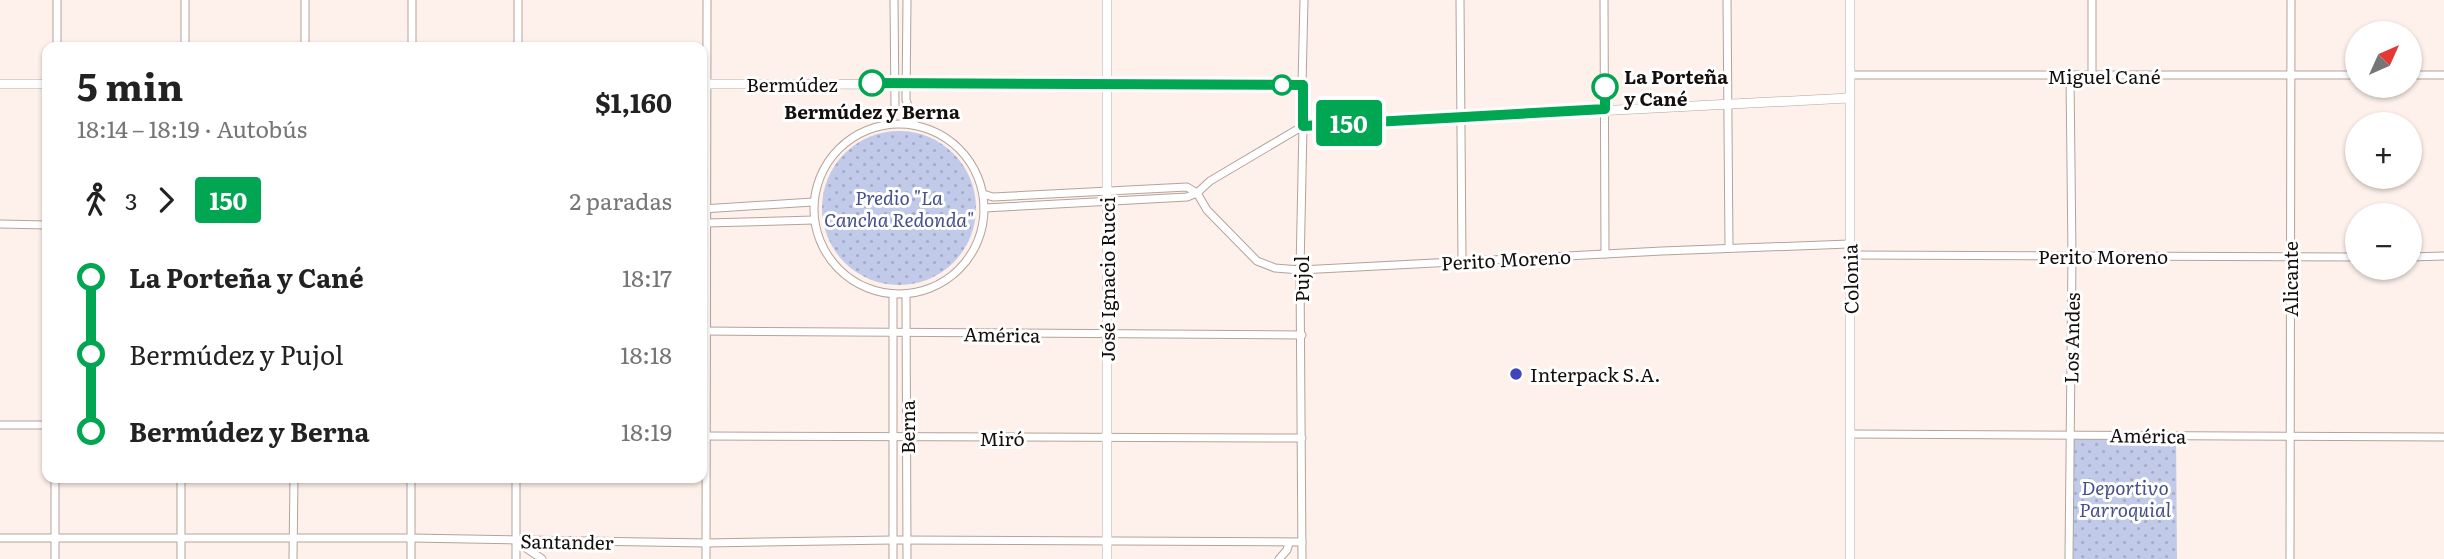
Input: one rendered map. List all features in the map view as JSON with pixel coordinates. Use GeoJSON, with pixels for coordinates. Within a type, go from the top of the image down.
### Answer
{"type":"FeatureCollection","features":[{"type":"Feature","properties":{"kind":"street"},"geometry":{"type":"LineString","coordinates":[[57,0],[57,42]]}},
{"type":"Feature","properties":{"kind":"street"},"geometry":{"type":"LineString","coordinates":[[185,0],[185,42]]}},
{"type":"Feature","properties":{"kind":"street"},"geometry":{"type":"LineString","coordinates":[[304,0],[305,42]]}},
{"type":"Feature","properties":{"kind":"street"},"geometry":{"type":"LineString","coordinates":[[412,0],[412,42]]}},
{"type":"Feature","properties":{"kind":"street"},"geometry":{"type":"LineString","coordinates":[[518,0],[518,42]]}},
{"type":"Feature","properties":{"kind":"street"},"geometry":{"type":"LineString","coordinates":[[706,42],[707,0]]}},
{"type":"Feature","properties":{"kind":"street"},"geometry":{"type":"LineString","coordinates":[[890,124],[895,112],[894,0]]}},
{"type":"Feature","properties":{"kind":"street"},"geometry":{"type":"LineString","coordinates":[[907,0],[906,83],[908,108],[915,125]]}},
{"type":"Feature","properties":{"kind":"street","name":"José Ignacio Rucci"},"geometry":{"type":"LineString","coordinates":[[1107,0],[1107,559]]}},
{"type":"Feature","properties":{"kind":"street","name":"Pujol"},"geometry":{"type":"LineString","coordinates":[[1302,559],[1300,270],[1304,0]]}},
{"type":"Feature","properties":{"kind":"street"},"geometry":{"type":"LineString","coordinates":[[1460,0],[1462,261]]}},
{"type":"Feature","properties":{"kind":"street"},"geometry":{"type":"LineString","coordinates":[[1604,0],[1605,254]]}},
{"type":"Feature","properties":{"kind":"street"},"geometry":{"type":"LineString","coordinates":[[1727,0],[1730,248]]}},
{"type":"Feature","properties":{"kind":"street","name":"Colonia"},"geometry":{"type":"LineString","coordinates":[[1850,0],[1850,559]]}},
{"type":"Feature","properties":{"kind":"street"},"geometry":{"type":"LineString","coordinates":[[2092,0],[2092,75]]}},
{"type":"Feature","properties":{"kind":"street","name":"Alicante"},"geometry":{"type":"LineString","coordinates":[[2290,559],[2291,0]]}},
{"type":"Feature","properties":{"kind":"street","name":"Miguel Cané"},"geometry":{"type":"LineString","coordinates":[[1850,75],[2345,75]]}},
{"type":"Feature","properties":{"kind":"street"},"geometry":{"type":"LineString","coordinates":[[2422,75],[2444,75]]}},
{"type":"Feature","properties":{"kind":"street","name":"Los Andes"},"geometry":{"type":"LineString","coordinates":[[2069,559],[2072,256],[2070,76]]}},
{"type":"Feature","properties":{"kind":"street"},"geometry":{"type":"LineString","coordinates":[[0,83],[42,83]]}},
{"type":"Feature","properties":{"kind":"street","name":"Bermúdez"},"geometry":{"type":"LineString","coordinates":[[707,84],[1303,85]]}},
{"type":"Feature","properties":{"kind":"street"},"geometry":{"type":"LineString","coordinates":[[984,208],[1187,187],[1197,192],[1210,181],[1303,126],[1849,98]]}},
{"type":"Feature","properties":{"kind":"street"},"geometry":{"type":"LineString","coordinates":[[890,124],[915,125],[939,134],[960,149],[975,170],[983,194],[981,234],[962,267],[931,288],[906,294],[881,293],[856,283],[836,267],[821,245],[814,220],[813,202],[819,177],[842,145],[864,130],[890,124]]}},
{"type":"Feature","properties":{"kind":"street","name":"Perito Moreno"},"geometry":{"type":"LineString","coordinates":[[1197,192],[1208,210],[1257,261],[1275,268],[1300,270],[1849,244]]}},
{"type":"Feature","properties":{"kind":"street"},"geometry":{"type":"LineString","coordinates":[[983,194],[993,197],[1107,197]]}},
{"type":"Feature","properties":{"kind":"street"},"geometry":{"type":"LineString","coordinates":[[707,208],[813,202]]}},
{"type":"Feature","properties":{"kind":"street"},"geometry":{"type":"LineString","coordinates":[[707,222],[814,220]]}},
{"type":"Feature","properties":{"kind":"street"},"geometry":{"type":"LineString","coordinates":[[0,224],[42,225]]}},
{"type":"Feature","properties":{"kind":"street","name":"Perito Moreno"},"geometry":{"type":"LineString","coordinates":[[1850,255],[2345,257]]}},
{"type":"Feature","properties":{"kind":"street"},"geometry":{"type":"LineString","coordinates":[[2422,257],[2444,257]]}},
{"type":"Feature","properties":{"kind":"street","name":"Berna"},"geometry":{"type":"LineString","coordinates":[[893,294],[893,559]]}},
{"type":"Feature","properties":{"kind":"street","name":"Berna"},"geometry":{"type":"LineString","coordinates":[[906,294],[907,559]]}},
{"type":"Feature","properties":{"kind":"street","name":"América"},"geometry":{"type":"LineString","coordinates":[[707,331],[1302,335]]}},
{"type":"Feature","properties":{"kind":"street"},"geometry":{"type":"LineString","coordinates":[[0,425],[42,425]]}},
{"type":"Feature","properties":{"kind":"street","name":"América"},"geometry":{"type":"LineString","coordinates":[[1851,434],[2444,437]]}},
{"type":"Feature","properties":{"kind":"street","name":"Miró"},"geometry":{"type":"LineString","coordinates":[[707,436],[1302,438]]}},
{"type":"Feature","properties":{"kind":"street"},"geometry":{"type":"LineString","coordinates":[[55,483],[55,559]]}},
{"type":"Feature","properties":{"kind":"street"},"geometry":{"type":"LineString","coordinates":[[181,483],[181,559]]}},
{"type":"Feature","properties":{"kind":"street"},"geometry":{"type":"LineString","coordinates":[[293,559],[294,483]]}},
{"type":"Feature","properties":{"kind":"street"},"geometry":{"type":"LineString","coordinates":[[411,483],[411,559]]}},
{"type":"Feature","properties":{"kind":"street"},"geometry":{"type":"LineString","coordinates":[[516,483],[516,559]]}},
{"type":"Feature","properties":{"kind":"street"},"geometry":{"type":"LineString","coordinates":[[705,483],[706,559]]}},
{"type":"Feature","properties":{"kind":"street","name":"Santander"},"geometry":{"type":"LineString","coordinates":[[0,538],[411,538],[706,543],[893,540],[1302,542]]}},
{"type":"Feature","properties":{"kind":"street"},"geometry":{"type":"LineString","coordinates":[[516,540],[542,559]]}},
{"type":"Feature","properties":{"kind":"street"},"geometry":{"type":"LineString","coordinates":[[542,559],[540,550],[544,541]]}},
{"type":"Feature","properties":{"kind":"street"},"geometry":{"type":"LineString","coordinates":[[1279,559],[1287,551],[1289,543]]}},
{"type":"Feature","properties":{"kind":"green space","name":"Predio \"La Cancha Redonda\""},"geometry":{"type":"Polygon","coordinates":[[[899,131],[928,137],[953,154],[970,179],[976,208],[970,237],[953,262],[928,279],[899,285],[870,279],[845,262],[828,237],[822,208],[828,179],[845,154],[870,137],[899,131]]]}},
{"type":"Feature","properties":{"kind":"green space","name":"Deportivo Parroquial"},"geometry":{"type":"Polygon","coordinates":[[[2073,435],[2176,437],[2177,559],[2073,559],[2073,435]]]}},
{"type":"Feature","properties":{"kind":"bus line","name":"150"},"geometry":{"type":"LineString","coordinates":[[872,83],[1303,85],[1303,126],[1605,109],[1605,87]]}},
{"type":"Feature","properties":{"kind":"place","name":"Bermúdez y Berna"},"geometry":{"type":"Point","coordinates":[872,83]}},
{"type":"Feature","properties":{"kind":"place","name":"La Porteña y Cané"},"geometry":{"type":"Point","coordinates":[1605,87]}},
{"type":"Feature","properties":{"kind":"place","name":"Interpack S.A."},"geometry":{"type":"Point","coordinates":[1516,374]}}]}
